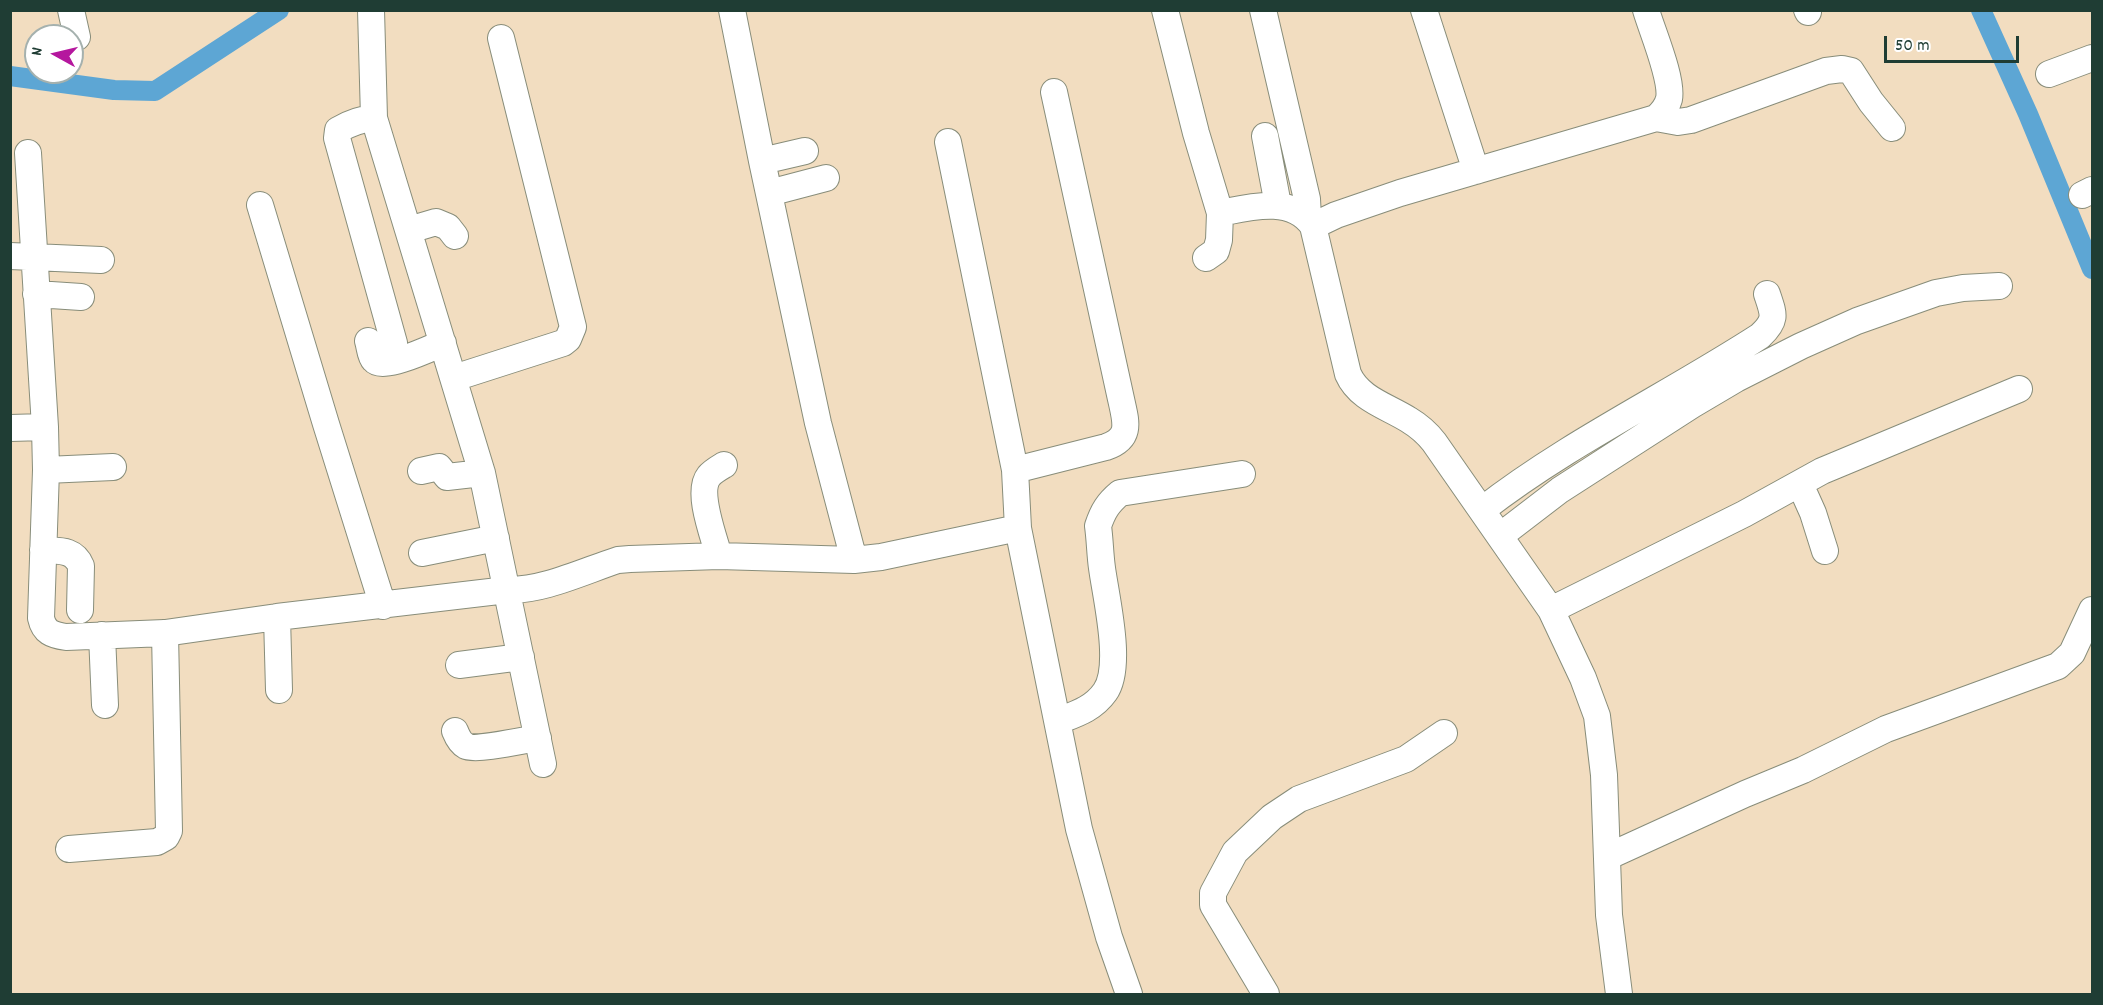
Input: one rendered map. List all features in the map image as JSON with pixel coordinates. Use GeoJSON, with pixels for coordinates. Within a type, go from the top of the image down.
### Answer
{"type":"FeatureCollection","features":[{"type":"Feature","properties":{"kind":"street"},"geometry":{"type":"LineString","coordinates":[[371,10],[374,118],[482,473],[543,764]]}},
{"type":"Feature","properties":{"kind":"street"},"geometry":{"type":"LineString","coordinates":[[732,10],[818,423],[854,560]]}},
{"type":"Feature","properties":{"kind":"street"},"geometry":{"type":"LineString","coordinates":[[1166,10],[1196,133],[1220,213],[1219,240],[1216,251],[1206,258]]}},
{"type":"Feature","properties":{"kind":"street"},"geometry":{"type":"LineString","coordinates":[[1263,10],[1307,199],[1310,222],[1348,374],[1353,385],[1360,392],[1423,429],[1434,442],[1551,610],[1583,678],[1597,716],[1604,775],[1609,915],[1619,994]]}},
{"type":"Feature","properties":{"kind":"street"},"geometry":{"type":"LineString","coordinates":[[1424,10],[1476,171]]}},
{"type":"Feature","properties":{"kind":"street"},"geometry":{"type":"LineString","coordinates":[[1646,10],[1670,92],[1669,102],[1656,118]]}},
{"type":"Feature","properties":{"kind":"street"},"geometry":{"type":"LineString","coordinates":[[454,378],[563,343],[568,339],[573,327],[501,38]]}},
{"type":"Feature","properties":{"kind":"street"},"geometry":{"type":"LineString","coordinates":[[2049,74],[2092,58]]}},
{"type":"Feature","properties":{"kind":"street"},"geometry":{"type":"LineString","coordinates":[[1310,222],[1400,193],[1656,118],[1677,122],[1691,120],[1826,71],[1842,69],[1851,71],[1871,102],[1892,128]]}},
{"type":"Feature","properties":{"kind":"street"},"geometry":{"type":"LineString","coordinates":[[1015,470],[1106,447],[1118,443],[1125,435],[1121,399],[1054,92]]}},
{"type":"Feature","properties":{"kind":"street"},"geometry":{"type":"LineString","coordinates":[[374,118],[348,124],[338,130],[337,138],[394,343]]}},
{"type":"Feature","properties":{"kind":"street"},"geometry":{"type":"LineString","coordinates":[[1265,136],[1278,205]]}},
{"type":"Feature","properties":{"kind":"street"},"geometry":{"type":"LineString","coordinates":[[948,142],[1015,470],[1018,528],[1079,829],[1109,937],[1129,994]]}},
{"type":"Feature","properties":{"kind":"street"},"geometry":{"type":"LineString","coordinates":[[762,161],[805,151]]}},
{"type":"Feature","properties":{"kind":"street"},"geometry":{"type":"LineString","coordinates":[[28,153],[22,256],[36,294],[46,470],[41,618],[46,630],[52,635],[66,637],[165,633],[277,617],[535,587],[624,559],[719,556],[854,560],[881,557],[1018,528]]}},
{"type":"Feature","properties":{"kind":"street"},"geometry":{"type":"LineString","coordinates":[[769,193],[826,178]]}},
{"type":"Feature","properties":{"kind":"street"},"geometry":{"type":"LineString","coordinates":[[260,205],[383,606]]}},
{"type":"Feature","properties":{"kind":"street"},"geometry":{"type":"LineString","coordinates":[[1220,213],[1278,205],[1294,209],[1310,222]]}},
{"type":"Feature","properties":{"kind":"street"},"geometry":{"type":"LineString","coordinates":[[409,230],[436,222],[448,227],[455,236]]}},
{"type":"Feature","properties":{"kind":"street"},"geometry":{"type":"LineString","coordinates":[[22,256],[101,260]]}},
{"type":"Feature","properties":{"kind":"street"},"geometry":{"type":"LineString","coordinates":[[1500,536],[1560,490],[1692,405],[1791,351],[1857,321],[1936,293],[1963,288],[1999,286]]}},
{"type":"Feature","properties":{"kind":"street"},"geometry":{"type":"LineString","coordinates":[[36,294],[81,297]]}},
{"type":"Feature","properties":{"kind":"street"},"geometry":{"type":"LineString","coordinates":[[1482,510],[1509,489],[1554,460],[1760,336],[1771,325],[1773,318],[1767,294]]}},
{"type":"Feature","properties":{"kind":"street"},"geometry":{"type":"LineString","coordinates":[[368,341],[372,357],[375,362],[381,364],[391,363],[443,343]]}},
{"type":"Feature","properties":{"kind":"street"},"geometry":{"type":"LineString","coordinates":[[1551,610],[1744,514],[1822,471],[2019,389]]}},
{"type":"Feature","properties":{"kind":"street"},"geometry":{"type":"LineString","coordinates":[[10,428],[45,427]]}},
{"type":"Feature","properties":{"kind":"street"},"geometry":{"type":"LineString","coordinates":[[719,556],[704,498],[704,488],[708,477],[724,465]]}},
{"type":"Feature","properties":{"kind":"street"},"geometry":{"type":"LineString","coordinates":[[46,470],[113,467]]}},
{"type":"Feature","properties":{"kind":"street"},"geometry":{"type":"LineString","coordinates":[[421,471],[439,467],[447,477],[482,473]]}},
{"type":"Feature","properties":{"kind":"street"},"geometry":{"type":"LineString","coordinates":[[1058,721],[1095,704],[1107,690],[1112,670],[1113,640],[1098,526],[1102,512],[1120,493],[1242,474]]}},
{"type":"Feature","properties":{"kind":"street"},"geometry":{"type":"LineString","coordinates":[[1800,483],[1813,513],[1825,551]]}},
{"type":"Feature","properties":{"kind":"street"},"geometry":{"type":"LineString","coordinates":[[422,553],[496,538]]}},
{"type":"Feature","properties":{"kind":"street"},"geometry":{"type":"LineString","coordinates":[[43,550],[62,551],[78,559],[81,566],[80,610]]}},
{"type":"Feature","properties":{"kind":"street"},"geometry":{"type":"LineString","coordinates":[[1607,857],[1803,770],[1886,729],[2058,666],[2072,653],[2092,610]]}},
{"type":"Feature","properties":{"kind":"street"},"geometry":{"type":"LineString","coordinates":[[277,617],[279,690]]}},
{"type":"Feature","properties":{"kind":"street"},"geometry":{"type":"LineString","coordinates":[[69,849],[157,842],[166,837],[169,831],[165,633]]}},
{"type":"Feature","properties":{"kind":"street"},"geometry":{"type":"LineString","coordinates":[[102,635],[105,705]]}},
{"type":"Feature","properties":{"kind":"street"},"geometry":{"type":"LineString","coordinates":[[459,665],[521,657]]}},
{"type":"Feature","properties":{"kind":"street"},"geometry":{"type":"LineString","coordinates":[[455,731],[459,740],[466,747],[477,748],[538,738]]}},
{"type":"Feature","properties":{"kind":"street"},"geometry":{"type":"LineString","coordinates":[[1266,994],[1213,905],[1213,893],[1235,852],[1272,817],[1299,799],[1406,759],[1444,733]]}},
{"type":"Feature","properties":{"kind":"waterway"},"geometry":{"type":"LineString","coordinates":[[10,76],[114,90],[155,91],[279,10]]}},
{"type":"Feature","properties":{"kind":"waterway"},"geometry":{"type":"LineString","coordinates":[[1981,10],[2028,114],[2092,269]]}}]}
